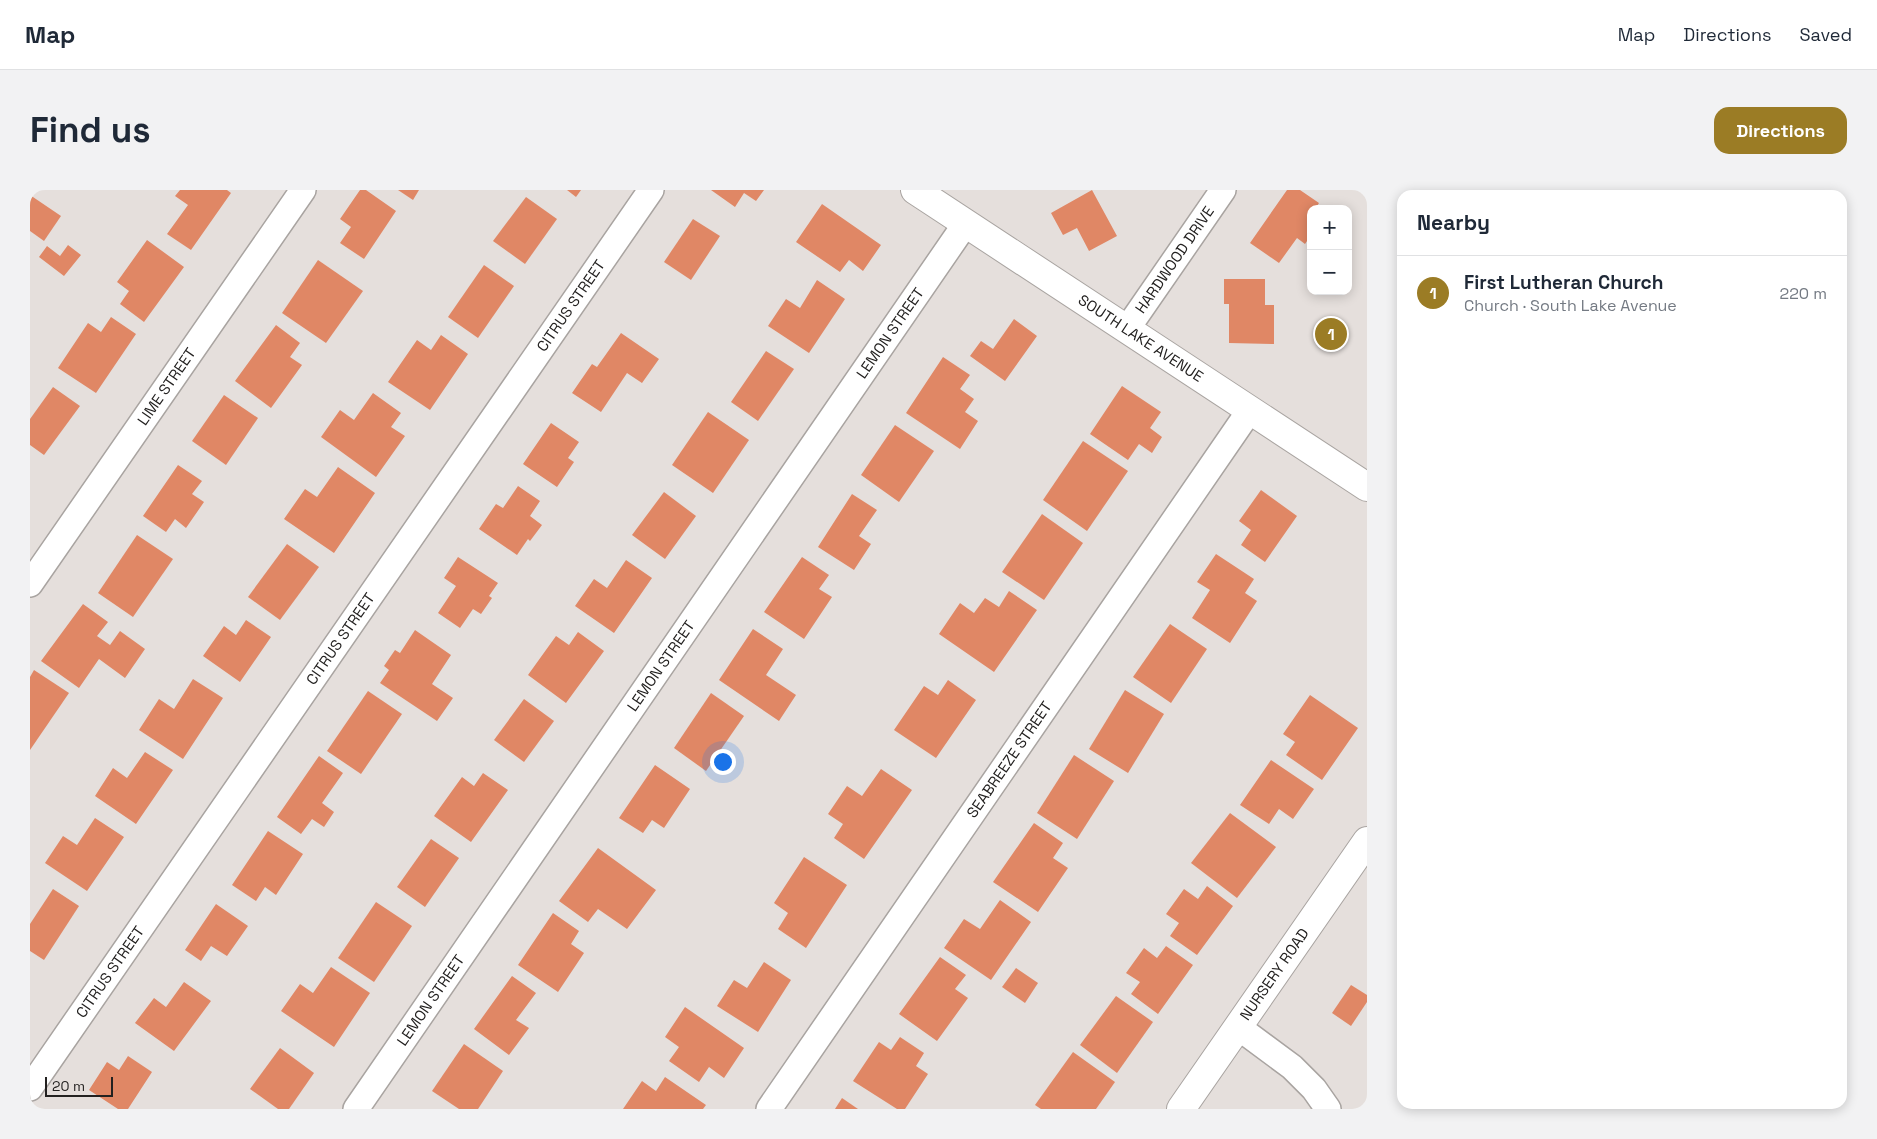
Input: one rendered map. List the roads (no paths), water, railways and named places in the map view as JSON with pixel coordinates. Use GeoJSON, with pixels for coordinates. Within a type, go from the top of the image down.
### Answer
{"type":"FeatureCollection","features":[{"type":"Feature","properties":{"kind":"street","name":"LIME STREET"},"geometry":{"type":"LineString","coordinates":[[30,584],[303,190]]}},
{"type":"Feature","properties":{"kind":"street","name":"CITRUS STREET"},"geometry":{"type":"LineString","coordinates":[[30,1088],[651,190]]}},
{"type":"Feature","properties":{"kind":"street","name":"SOUTH LAKE AVENUE"},"geometry":{"type":"LineString","coordinates":[[915,190],[1367,487]]}},
{"type":"Feature","properties":{"kind":"street","name":"HARDWOOD DRIVE"},"geometry":{"type":"LineString","coordinates":[[1126,329],[1223,190]]}},
{"type":"Feature","properties":{"kind":"street","name":"LEMON STREET"},"geometry":{"type":"LineString","coordinates":[[356,1109],[966,223]]}},
{"type":"Feature","properties":{"kind":"street","name":"SEABREEZE STREET"},"geometry":{"type":"LineString","coordinates":[[769,1109],[1250,410]]}},
{"type":"Feature","properties":{"kind":"street","name":"NURSERY ROAD"},"geometry":{"type":"LineString","coordinates":[[1181,1109],[1367,841]]}},
{"type":"Feature","properties":{"kind":"street"},"geometry":{"type":"LineString","coordinates":[[1238,1027],[1292,1067],[1314,1089],[1328,1109]]}},
{"type":"Feature","properties":{"kind":"place","name":"First Lutheran Church"},"geometry":{"type":"Point","coordinates":[1331,334]}}]}
